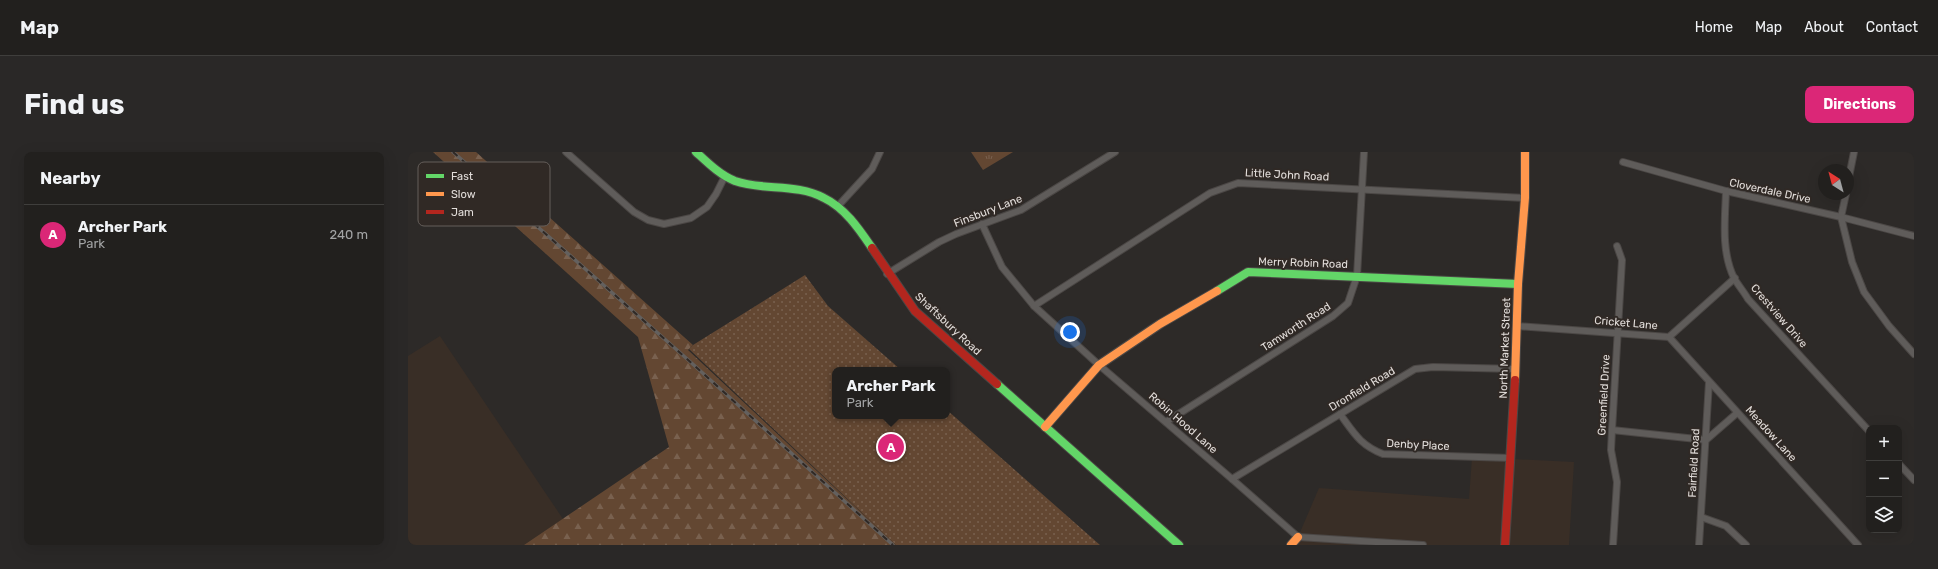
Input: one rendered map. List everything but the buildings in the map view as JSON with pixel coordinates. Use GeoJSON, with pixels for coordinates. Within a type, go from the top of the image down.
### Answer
{"type":"FeatureCollection","features":[{"type":"Feature","properties":{"kind":"street"},"geometry":{"type":"LineString","coordinates":[[566,152],[634,212],[648,220],[664,224],[691,218],[706,207],[716,194],[725,176]]}},
{"type":"Feature","properties":{"kind":"street","name":"Shaftsbury Road"},"geometry":{"type":"LineString","coordinates":[[696,152],[725,176],[740,182],[815,194],[838,206],[856,225],[902,296],[915,311],[1179,545]]}},
{"type":"Feature","properties":{"kind":"street"},"geometry":{"type":"LineString","coordinates":[[838,206],[872,169],[880,152]]}},
{"type":"Feature","properties":{"kind":"street","name":"Finsbury Lane"},"geometry":{"type":"LineString","coordinates":[[887,274],[939,242],[1021,210],[1115,152]]}},
{"type":"Feature","properties":{"kind":"street","name":"Tamworth Road"},"geometry":{"type":"LineString","coordinates":[[1166,422],[1333,316],[1348,303],[1358,276],[1364,152]]}},
{"type":"Feature","properties":{"kind":"street","name":"North Market Street"},"geometry":{"type":"LineString","coordinates":[[1505,545],[1516,369],[1518,284],[1525,198],[1525,152]]}},
{"type":"Feature","properties":{"kind":"street"},"geometry":{"type":"LineString","coordinates":[[1852,164],[1854,152]]}},
{"type":"Feature","properties":{"kind":"street","name":"Cloverdale Drive"},"geometry":{"type":"LineString","coordinates":[[1623,162],[1726,191],[1841,216],[1914,236]]}},
{"type":"Feature","properties":{"kind":"street","name":"Little John Road"},"geometry":{"type":"LineString","coordinates":[[1034,306],[1210,193],[1238,183],[1525,198]]}},
{"type":"Feature","properties":{"kind":"street","name":"Crestview Drive"},"geometry":{"type":"LineString","coordinates":[[1726,191],[1726,245],[1728,261],[1735,278],[1748,299],[1866,428]]}},
{"type":"Feature","properties":{"kind":"street"},"geometry":{"type":"LineString","coordinates":[[1845,200],[1841,216],[1852,262],[1864,292],[1889,326],[1914,354]]}},
{"type":"Feature","properties":{"kind":"street","name":"Robin Hood Lane"},"geometry":{"type":"LineString","coordinates":[[982,224],[1002,267],[1034,306],[1099,365],[1298,537]]}},
{"type":"Feature","properties":{"kind":"street","name":"Greenfield Drive"},"geometry":{"type":"LineString","coordinates":[[1613,545],[1617,482],[1611,450],[1622,260],[1617,246]]}},
{"type":"Feature","properties":{"kind":"street","name":"Merry Robin Road"},"geometry":{"type":"LineString","coordinates":[[1045,427],[1099,365],[1160,324],[1248,272],[1518,284]]}},
{"type":"Feature","properties":{"kind":"street","name":"Cricket Lane"},"geometry":{"type":"LineString","coordinates":[[1517,326],[1618,332],[1669,337],[1735,278]]}},
{"type":"Feature","properties":{"kind":"street","name":"Meadow Lane"},"geometry":{"type":"LineString","coordinates":[[1669,337],[1858,545]]}},
{"type":"Feature","properties":{"kind":"street","name":"Dronfield Road"},"geometry":{"type":"LineString","coordinates":[[1232,479],[1415,369],[1433,367],[1516,369]]}},
{"type":"Feature","properties":{"kind":"street","name":"Fairfield Road"},"geometry":{"type":"LineString","coordinates":[[1700,545],[1709,382]]}},
{"type":"Feature","properties":{"kind":"street"},"geometry":{"type":"LineString","coordinates":[[1612,430],[1706,440],[1737,413]]}},
{"type":"Feature","properties":{"kind":"street","name":"Denby Place"},"geometry":{"type":"LineString","coordinates":[[1340,414],[1361,442],[1384,454],[1511,458]]}},
{"type":"Feature","properties":{"kind":"street"},"geometry":{"type":"LineString","coordinates":[[1902,467],[1914,480]]}},
{"type":"Feature","properties":{"kind":"street"},"geometry":{"type":"LineString","coordinates":[[1701,517],[1726,526],[1746,545]]}},
{"type":"Feature","properties":{"kind":"street"},"geometry":{"type":"LineString","coordinates":[[1291,545],[1298,537],[1424,545]]}},
{"type":"Feature","properties":{"kind":"shaded area"},"geometry":{"type":"Polygon","coordinates":[[[440,336],[563,519],[524,545],[408,545],[408,356],[440,336]]]}},
{"type":"Feature","properties":{"kind":"shaded area"},"geometry":{"type":"Polygon","coordinates":[[[1472,457],[1574,462],[1569,545],[1291,545],[1298,537],[1319,488],[1469,499],[1472,457]]]}},
{"type":"Feature","properties":{"kind":"green space"},"geometry":{"type":"Polygon","coordinates":[[[433,152],[476,152],[487,162],[444,162],[433,152]]]}},
{"type":"Feature","properties":{"kind":"green space"},"geometry":{"type":"Polygon","coordinates":[[[971,152],[1013,152],[983,170],[971,152]]]}},
{"type":"Feature","properties":{"kind":"green space"},"geometry":{"type":"Polygon","coordinates":[[[550,218],[693,345],[688,350],[896,545],[524,545],[669,447],[638,337],[515,226],[550,226],[550,218]]]}},
{"type":"Feature","properties":{"kind":"green space"},"geometry":{"type":"Polygon","coordinates":[[[805,275],[828,306],[898,367],[832,367],[832,419],[950,419],[950,413],[1100,545],[896,545],[689,349],[693,345],[805,275]]]}},
{"type":"Feature","properties":{"kind":"railway"},"geometry":{"type":"LineString","coordinates":[[453,152],[464,162]]}},
{"type":"Feature","properties":{"kind":"railway"},"geometry":{"type":"LineString","coordinates":[[537,226],[686,358],[893,545]]}},
{"type":"Feature","properties":{"kind":"traffic: fast"},"geometry":{"type":"LineString","coordinates":[[696,152],[719,172],[735,181],[757,186],[802,190],[813,193],[832,202],[839,207],[857,226],[872,248]]}},
{"type":"Feature","properties":{"kind":"traffic: fast"},"geometry":{"type":"LineString","coordinates":[[1217,291],[1248,272],[1518,284]]}},
{"type":"Feature","properties":{"kind":"traffic: fast"},"geometry":{"type":"LineString","coordinates":[[997,384],[1179,545]]}},
{"type":"Feature","properties":{"kind":"traffic: slow"},"geometry":{"type":"LineString","coordinates":[[1515,380],[1518,284],[1525,198],[1525,152]]}},
{"type":"Feature","properties":{"kind":"traffic: slow"},"geometry":{"type":"LineString","coordinates":[[1045,427],[1099,365],[1160,324],[1217,291]]}},
{"type":"Feature","properties":{"kind":"traffic: slow"},"geometry":{"type":"LineString","coordinates":[[1291,545],[1298,537]]}},
{"type":"Feature","properties":{"kind":"traffic: jam"},"geometry":{"type":"LineString","coordinates":[[872,248],[915,311],[997,384]]}},
{"type":"Feature","properties":{"kind":"traffic: jam"},"geometry":{"type":"LineString","coordinates":[[1505,545],[1515,380]]}},
{"type":"Feature","properties":{"kind":"place","name":"Archer Park"},"geometry":{"type":"Point","coordinates":[891,447]}}]}
